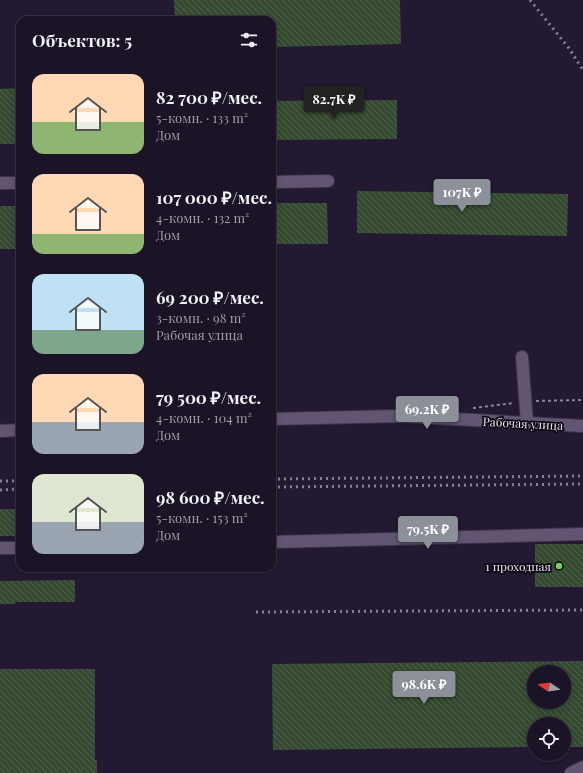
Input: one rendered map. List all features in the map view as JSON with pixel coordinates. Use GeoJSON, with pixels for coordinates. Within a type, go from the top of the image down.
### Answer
{"type":"FeatureCollection","features":[{"type":"Feature","properties":{"kind":"street"},"geometry":{"type":"LineString","coordinates":[[276,182],[328,181]]}},
{"type":"Feature","properties":{"kind":"street"},"geometry":{"type":"LineString","coordinates":[[0,184],[16,183]]}},
{"type":"Feature","properties":{"kind":"street"},"geometry":{"type":"LineString","coordinates":[[522,357],[527,423]]}},
{"type":"Feature","properties":{"kind":"street","name":"Рабочая улица"},"geometry":{"type":"LineString","coordinates":[[276,419],[398,416],[583,426]]}},
{"type":"Feature","properties":{"kind":"street"},"geometry":{"type":"LineString","coordinates":[[0,431],[16,430]]}},
{"type":"Feature","properties":{"kind":"street"},"geometry":{"type":"LineString","coordinates":[[276,542],[583,534]]}},
{"type":"Feature","properties":{"kind":"street"},"geometry":{"type":"LineString","coordinates":[[0,548],[16,548]]}},
{"type":"Feature","properties":{"kind":"street"},"geometry":{"type":"LineString","coordinates":[[571,773],[583,767]]}},
{"type":"Feature","properties":{"kind":"path"},"geometry":{"type":"LineString","coordinates":[[466,408],[526,401],[583,400]]}},
{"type":"Feature","properties":{"kind":"building"},"geometry":{"type":"Polygon","coordinates":[[[174,0],[400,0],[401,44],[276,47],[276,16],[175,16],[174,0]]]}},
{"type":"Feature","properties":{"kind":"building"},"geometry":{"type":"Polygon","coordinates":[[[16,88],[16,144],[0,144],[0,89],[16,88]]]}},
{"type":"Feature","properties":{"kind":"building"},"geometry":{"type":"Polygon","coordinates":[[[397,100],[397,139],[276,140],[276,101],[397,100]]]}},
{"type":"Feature","properties":{"kind":"building"},"geometry":{"type":"Polygon","coordinates":[[[357,191],[568,194],[567,236],[357,233],[357,191]]]}},
{"type":"Feature","properties":{"kind":"building"},"geometry":{"type":"Polygon","coordinates":[[[276,203],[327,203],[328,244],[276,244],[276,203]]]}},
{"type":"Feature","properties":{"kind":"building"},"geometry":{"type":"Polygon","coordinates":[[[0,206],[16,206],[16,249],[0,249],[0,206]]]}},
{"type":"Feature","properties":{"kind":"building"},"geometry":{"type":"Polygon","coordinates":[[[0,509],[16,509],[16,536],[0,536],[0,509]]]}},
{"type":"Feature","properties":{"kind":"building","name":"1 проходная"},"geometry":{"type":"Polygon","coordinates":[[[535,544],[583,544],[583,587],[535,587],[535,544]]]}},
{"type":"Feature","properties":{"kind":"building"},"geometry":{"type":"Polygon","coordinates":[[[75,580],[75,602],[15,602],[15,604],[0,604],[0,581],[75,580]]]}},
{"type":"Feature","properties":{"kind":"building"},"geometry":{"type":"Polygon","coordinates":[[[583,661],[583,747],[571,747],[571,717],[527,717],[527,747],[273,750],[272,664],[583,661]]]}},
{"type":"Feature","properties":{"kind":"building"},"geometry":{"type":"Polygon","coordinates":[[[0,669],[95,669],[95,760],[97,760],[97,773],[0,773],[0,669]]]}},
{"type":"Feature","properties":{"kind":"railway"},"geometry":{"type":"LineString","coordinates":[[530,0],[568,47],[583,70]]}},
{"type":"Feature","properties":{"kind":"railway"},"geometry":{"type":"LineString","coordinates":[[276,479],[583,476]]}},
{"type":"Feature","properties":{"kind":"railway"},"geometry":{"type":"LineString","coordinates":[[0,481],[16,481]]}},
{"type":"Feature","properties":{"kind":"railway"},"geometry":{"type":"LineString","coordinates":[[276,487],[583,484]]}},
{"type":"Feature","properties":{"kind":"railway"},"geometry":{"type":"LineString","coordinates":[[0,490],[16,489]]}},
{"type":"Feature","properties":{"kind":"railway"},"geometry":{"type":"LineString","coordinates":[[256,612],[583,610]]}},
{"type":"Feature","properties":{"kind":"place","name":"1 проходная"},"geometry":{"type":"Point","coordinates":[559,566]}}]}
